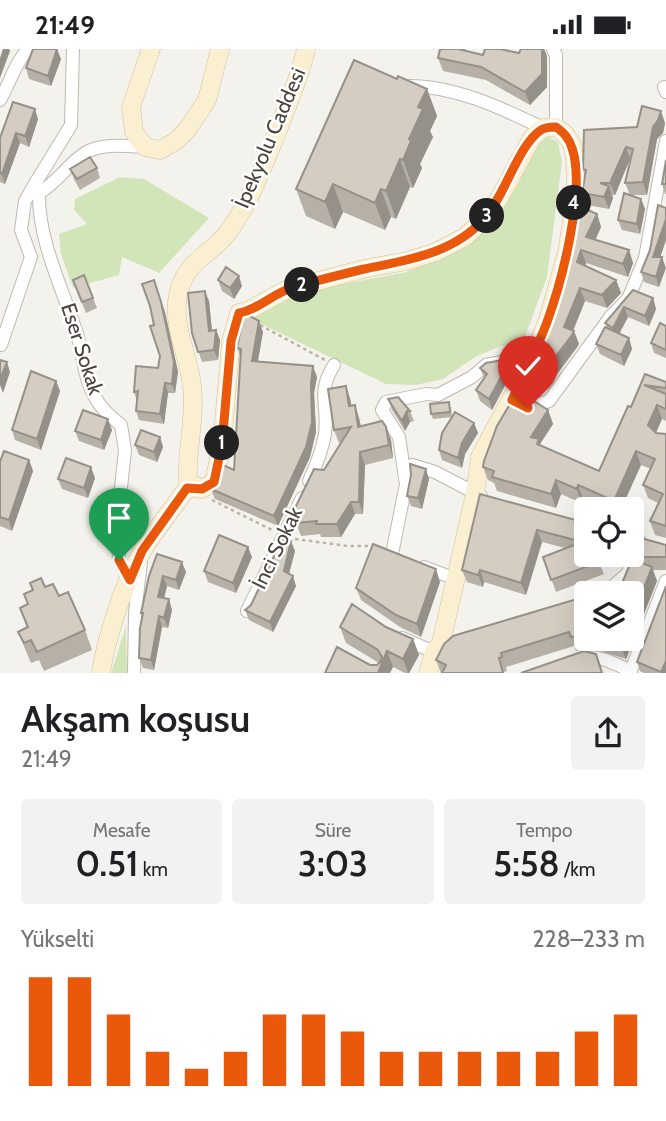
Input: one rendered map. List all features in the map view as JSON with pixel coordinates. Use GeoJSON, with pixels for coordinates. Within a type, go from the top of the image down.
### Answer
{"type":"FeatureCollection","features":[{"type":"Feature","properties":{"kind":"street"},"geometry":{"type":"LineString","coordinates":[[0,100],[27,49]]}},
{"type":"Feature","properties":{"kind":"street"},"geometry":{"type":"LineString","coordinates":[[1,345],[31,257],[21,230],[25,201],[36,190],[71,125],[73,49]]}},
{"type":"Feature","properties":{"kind":"street"},"geometry":{"type":"LineString","coordinates":[[145,147],[134,132],[131,107],[151,49]]}},
{"type":"Feature","properties":{"kind":"street"},"geometry":{"type":"LineString","coordinates":[[36,190],[52,186],[86,153],[112,146],[160,150],[176,141],[208,100],[220,49]]}},
{"type":"Feature","properties":{"kind":"street","name":"İpekyolu Caddesi"},"geometry":{"type":"LineString","coordinates":[[202,489],[188,482],[193,423],[192,385],[176,305],[179,289],[193,263],[228,233],[256,183],[301,72],[306,49]]}},
{"type":"Feature","properties":{"kind":"street"},"geometry":{"type":"LineString","coordinates":[[550,127],[556,55],[554,49]]}},
{"type":"Feature","properties":{"kind":"street"},"geometry":{"type":"LineString","coordinates":[[408,86],[424,86],[458,93],[565,134],[572,145],[575,159],[576,187],[568,248],[548,320],[512,400],[480,457],[475,494],[442,646],[428,673]]}},
{"type":"Feature","properties":{"kind":"street"},"geometry":{"type":"LineString","coordinates":[[102,673],[103,659],[121,600],[142,551],[187,488],[202,489],[214,482],[222,444],[231,341],[239,313],[288,289],[407,261],[436,252],[465,237],[484,219],[500,197],[531,138],[550,127]]}},
{"type":"Feature","properties":{"kind":"street"},"geometry":{"type":"LineString","coordinates":[[512,400],[528,408],[549,401],[611,317],[628,299],[645,258],[666,141]]}},
{"type":"Feature","properties":{"kind":"street","name":"Eser Sokak"},"geometry":{"type":"LineString","coordinates":[[36,190],[44,237],[78,337],[89,384],[95,398],[121,425],[125,450],[118,516],[119,560],[130,580]]}},
{"type":"Feature","properties":{"kind":"street"},"geometry":{"type":"LineString","coordinates":[[405,559],[388,552],[406,484],[399,437],[382,410],[386,402],[426,394],[438,395],[472,377],[486,365],[507,361],[526,371]]}},
{"type":"Feature","properties":{"kind":"street","name":"İnci Sokak"},"geometry":{"type":"LineString","coordinates":[[247,611],[318,462],[325,433],[325,380],[334,365]]}},
{"type":"Feature","properties":{"kind":"street"},"geometry":{"type":"LineString","coordinates":[[403,462],[435,473],[475,494],[500,501]]}},
{"type":"Feature","properties":{"kind":"street"},"geometry":{"type":"LineString","coordinates":[[644,541],[653,543]]}},
{"type":"Feature","properties":{"kind":"street"},"geometry":{"type":"LineString","coordinates":[[134,673],[135,614],[142,551]]}},
{"type":"Feature","properties":{"kind":"street"},"geometry":{"type":"LineString","coordinates":[[417,564],[456,579]]}},
{"type":"Feature","properties":{"kind":"street"},"geometry":{"type":"LineString","coordinates":[[576,660],[589,656],[631,672],[666,581]]}},
{"type":"Feature","properties":{"kind":"street"},"geometry":{"type":"LineString","coordinates":[[385,628],[442,646]]}},
{"type":"Feature","properties":{"kind":"path"},"geometry":{"type":"LineString","coordinates":[[239,313],[334,365]]}},
{"type":"Feature","properties":{"kind":"green space"},"geometry":{"type":"Polygon","coordinates":[[[549,137],[558,142],[562,162],[547,277],[522,345],[501,346],[475,357],[443,379],[416,385],[386,384],[249,318],[269,303],[312,290],[407,272],[460,249],[491,222],[519,183],[536,141],[549,137]]]}},
{"type":"Feature","properties":{"kind":"green space"},"geometry":{"type":"Polygon","coordinates":[[[120,177],[144,179],[209,218],[159,273],[122,257],[119,275],[73,288],[61,254],[59,234],[87,224],[74,210],[75,199],[120,177]]]}},
{"type":"Feature","properties":{"kind":"green space"},"geometry":{"type":"Polygon","coordinates":[[[126,626],[127,673],[111,673],[126,626]]]}},
{"type":"Feature","properties":{"kind":"building"},"geometry":{"type":"Polygon","coordinates":[[[33,49],[57,49],[48,76],[26,68],[33,49]]]}},
{"type":"Feature","properties":{"kind":"building"},"geometry":{"type":"Polygon","coordinates":[[[440,49],[458,49],[483,55],[485,49],[519,53],[521,49],[542,49],[542,74],[525,92],[481,67],[438,58],[440,49]]]}},
{"type":"Feature","properties":{"kind":"building"},"geometry":{"type":"Polygon","coordinates":[[[354,60],[427,89],[418,107],[423,109],[403,160],[400,159],[386,191],[381,189],[375,203],[333,184],[325,202],[296,189],[354,60]]]}},
{"type":"Feature","properties":{"kind":"building"},"geometry":{"type":"Polygon","coordinates":[[[13,102],[35,109],[25,136],[16,133],[2,174],[0,138],[13,102]]]}},
{"type":"Feature","properties":{"kind":"building"},"geometry":{"type":"Polygon","coordinates":[[[642,106],[661,111],[653,127],[643,182],[625,183],[633,149],[626,147],[610,183],[600,183],[609,186],[604,197],[582,193],[586,170],[583,169],[584,130],[637,127],[642,106]]]}},
{"type":"Feature","properties":{"kind":"building"},"geometry":{"type":"Polygon","coordinates":[[[90,157],[97,168],[77,179],[70,169],[90,157]]]}},
{"type":"Feature","properties":{"kind":"building"},"geometry":{"type":"Polygon","coordinates":[[[666,160],[666,184],[662,184],[666,160]]]}},
{"type":"Feature","properties":{"kind":"building"},"geometry":{"type":"Polygon","coordinates":[[[624,193],[641,199],[637,224],[618,220],[624,193]]]}},
{"type":"Feature","properties":{"kind":"building"},"geometry":{"type":"Polygon","coordinates":[[[658,205],[666,208],[666,219],[653,257],[662,257],[656,277],[641,272],[650,250],[658,205]]]}},
{"type":"Feature","properties":{"kind":"building"},"geometry":{"type":"Polygon","coordinates":[[[581,207],[597,214],[586,237],[629,250],[623,264],[581,250],[577,262],[616,280],[602,295],[580,288],[564,327],[574,331],[537,381],[525,375],[544,343],[541,342],[562,289],[560,288],[581,207]]]}},
{"type":"Feature","properties":{"kind":"building"},"geometry":{"type":"Polygon","coordinates":[[[226,267],[239,276],[230,288],[218,280],[226,267]]]}},
{"type":"Feature","properties":{"kind":"building"},"geometry":{"type":"Polygon","coordinates":[[[84,275],[93,298],[82,302],[73,280],[84,275]]]}},
{"type":"Feature","properties":{"kind":"building"},"geometry":{"type":"Polygon","coordinates":[[[154,280],[174,362],[172,384],[165,383],[160,414],[136,411],[138,391],[134,392],[136,366],[158,368],[160,356],[150,326],[154,325],[150,306],[142,284],[154,280]]]}},
{"type":"Feature","properties":{"kind":"building"},"geometry":{"type":"Polygon","coordinates":[[[633,290],[653,298],[645,316],[624,307],[613,328],[605,323],[633,290]]]}},
{"type":"Feature","properties":{"kind":"building"},"geometry":{"type":"Polygon","coordinates":[[[205,291],[209,331],[216,330],[214,350],[198,352],[192,333],[188,293],[205,291]]]}},
{"type":"Feature","properties":{"kind":"building"},"geometry":{"type":"Polygon","coordinates":[[[244,313],[259,321],[252,361],[313,366],[312,422],[306,447],[274,516],[211,489],[220,478],[223,465],[234,470],[241,349],[237,348],[244,313]]]}},
{"type":"Feature","properties":{"kind":"building"},"geometry":{"type":"Polygon","coordinates":[[[660,323],[666,326],[666,350],[651,343],[660,323]]]}},
{"type":"Feature","properties":{"kind":"building"},"geometry":{"type":"Polygon","coordinates":[[[605,327],[629,338],[621,355],[596,344],[605,327]]]}},
{"type":"Feature","properties":{"kind":"building"},"geometry":{"type":"Polygon","coordinates":[[[0,360],[7,362],[0,380],[0,360]]]}},
{"type":"Feature","properties":{"kind":"building"},"geometry":{"type":"Polygon","coordinates":[[[502,360],[508,364],[489,399],[476,390],[487,374],[480,368],[486,363],[502,360]]]}},
{"type":"Feature","properties":{"kind":"building"},"geometry":{"type":"Polygon","coordinates":[[[31,371],[56,381],[37,439],[12,430],[31,371]]]}},
{"type":"Feature","properties":{"kind":"building"},"geometry":{"type":"Polygon","coordinates":[[[645,374],[666,382],[666,388],[644,385],[666,394],[666,409],[657,405],[648,425],[656,433],[666,434],[666,526],[650,521],[663,494],[643,485],[655,459],[636,451],[616,497],[605,497],[578,485],[577,489],[556,480],[551,494],[492,477],[494,471],[483,467],[497,426],[513,399],[520,402],[534,401],[548,410],[531,437],[539,439],[537,444],[599,471],[628,406],[631,407],[645,374]]]}},
{"type":"Feature","properties":{"kind":"building"},"geometry":{"type":"Polygon","coordinates":[[[346,386],[349,406],[355,405],[358,427],[382,421],[386,427],[389,445],[360,452],[359,502],[351,502],[337,524],[316,524],[317,521],[296,523],[295,508],[314,469],[324,470],[351,427],[334,430],[328,389],[346,386]]]}},
{"type":"Feature","properties":{"kind":"building"},"geometry":{"type":"Polygon","coordinates":[[[398,397],[410,411],[407,411],[402,421],[388,399],[398,397]]]}},
{"type":"Feature","properties":{"kind":"building"},"geometry":{"type":"Polygon","coordinates":[[[449,402],[450,412],[431,414],[430,404],[449,402]]]}},
{"type":"Feature","properties":{"kind":"building"},"geometry":{"type":"Polygon","coordinates":[[[83,410],[108,419],[101,440],[75,431],[83,410]]]}},
{"type":"Feature","properties":{"kind":"building"},"geometry":{"type":"Polygon","coordinates":[[[455,412],[474,423],[462,443],[458,458],[439,450],[442,433],[455,412]]]}},
{"type":"Feature","properties":{"kind":"building"},"geometry":{"type":"Polygon","coordinates":[[[141,430],[160,437],[154,452],[135,445],[141,430]]]}},
{"type":"Feature","properties":{"kind":"building"},"geometry":{"type":"Polygon","coordinates":[[[4,451],[29,460],[9,520],[0,517],[0,462],[4,451]]]}},
{"type":"Feature","properties":{"kind":"building"},"geometry":{"type":"Polygon","coordinates":[[[66,458],[91,467],[84,488],[58,479],[66,458]]]}},
{"type":"Feature","properties":{"kind":"building"},"geometry":{"type":"Polygon","coordinates":[[[410,464],[426,469],[418,498],[407,496],[410,464]]]}},
{"type":"Feature","properties":{"kind":"building"},"geometry":{"type":"Polygon","coordinates":[[[480,494],[574,520],[574,540],[537,530],[521,583],[480,570],[478,575],[462,570],[480,494]]]}},
{"type":"Feature","properties":{"kind":"building"},"geometry":{"type":"Polygon","coordinates":[[[219,535],[248,547],[233,583],[204,571],[219,535]]]}},
{"type":"Feature","properties":{"kind":"building"},"geometry":{"type":"Polygon","coordinates":[[[282,539],[291,541],[284,571],[293,576],[270,622],[245,610],[251,605],[282,539]]]}},
{"type":"Feature","properties":{"kind":"building"},"geometry":{"type":"Polygon","coordinates":[[[644,539],[666,545],[666,557],[644,557],[644,539]]]}},
{"type":"Feature","properties":{"kind":"building"},"geometry":{"type":"Polygon","coordinates":[[[373,544],[436,569],[417,624],[396,615],[356,588],[373,544]]]}},
{"type":"Feature","properties":{"kind":"building"},"geometry":{"type":"Polygon","coordinates":[[[574,545],[574,567],[586,567],[551,580],[543,557],[574,545]]]}},
{"type":"Feature","properties":{"kind":"building"},"geometry":{"type":"Polygon","coordinates":[[[157,554],[182,562],[176,580],[163,576],[158,597],[169,599],[164,618],[159,616],[151,660],[139,658],[140,628],[149,576],[157,554]]]}},
{"type":"Feature","properties":{"kind":"building"},"geometry":{"type":"Polygon","coordinates":[[[644,564],[652,567],[644,587],[644,581],[623,581],[629,567],[644,567],[644,564]]]}},
{"type":"Feature","properties":{"kind":"building"},"geometry":{"type":"Polygon","coordinates":[[[41,578],[45,587],[53,584],[59,596],[68,592],[85,630],[37,652],[31,640],[24,643],[18,632],[28,627],[20,608],[28,604],[24,594],[33,590],[30,583],[41,578]]]}},
{"type":"Feature","properties":{"kind":"building"},"geometry":{"type":"Polygon","coordinates":[[[666,586],[666,661],[661,672],[637,662],[641,651],[644,651],[644,644],[666,586]]]}},
{"type":"Feature","properties":{"kind":"building"},"geometry":{"type":"Polygon","coordinates":[[[574,600],[574,636],[571,637],[569,632],[501,653],[502,657],[499,658],[503,673],[442,673],[446,665],[436,660],[444,644],[453,636],[574,600]]]}},
{"type":"Feature","properties":{"kind":"building"},"geometry":{"type":"Polygon","coordinates":[[[352,604],[386,627],[413,639],[403,659],[387,651],[378,673],[325,673],[337,647],[370,665],[377,665],[381,661],[378,650],[340,627],[352,604]]]}},
{"type":"Feature","properties":{"kind":"building"},"geometry":{"type":"Polygon","coordinates":[[[584,651],[596,654],[602,673],[521,673],[584,651]]]}},
{"type":"Feature","properties":{"kind":"route"},"geometry":{"type":"LineString","coordinates":[[119,560],[130,580],[142,551],[187,488],[202,489],[214,482],[222,444],[231,341],[239,313],[288,289],[407,261],[436,252],[465,237],[484,219],[500,197],[531,138],[543,128],[556,127],[572,145],[576,187],[568,248],[548,320],[512,400],[528,408]]}}]}
